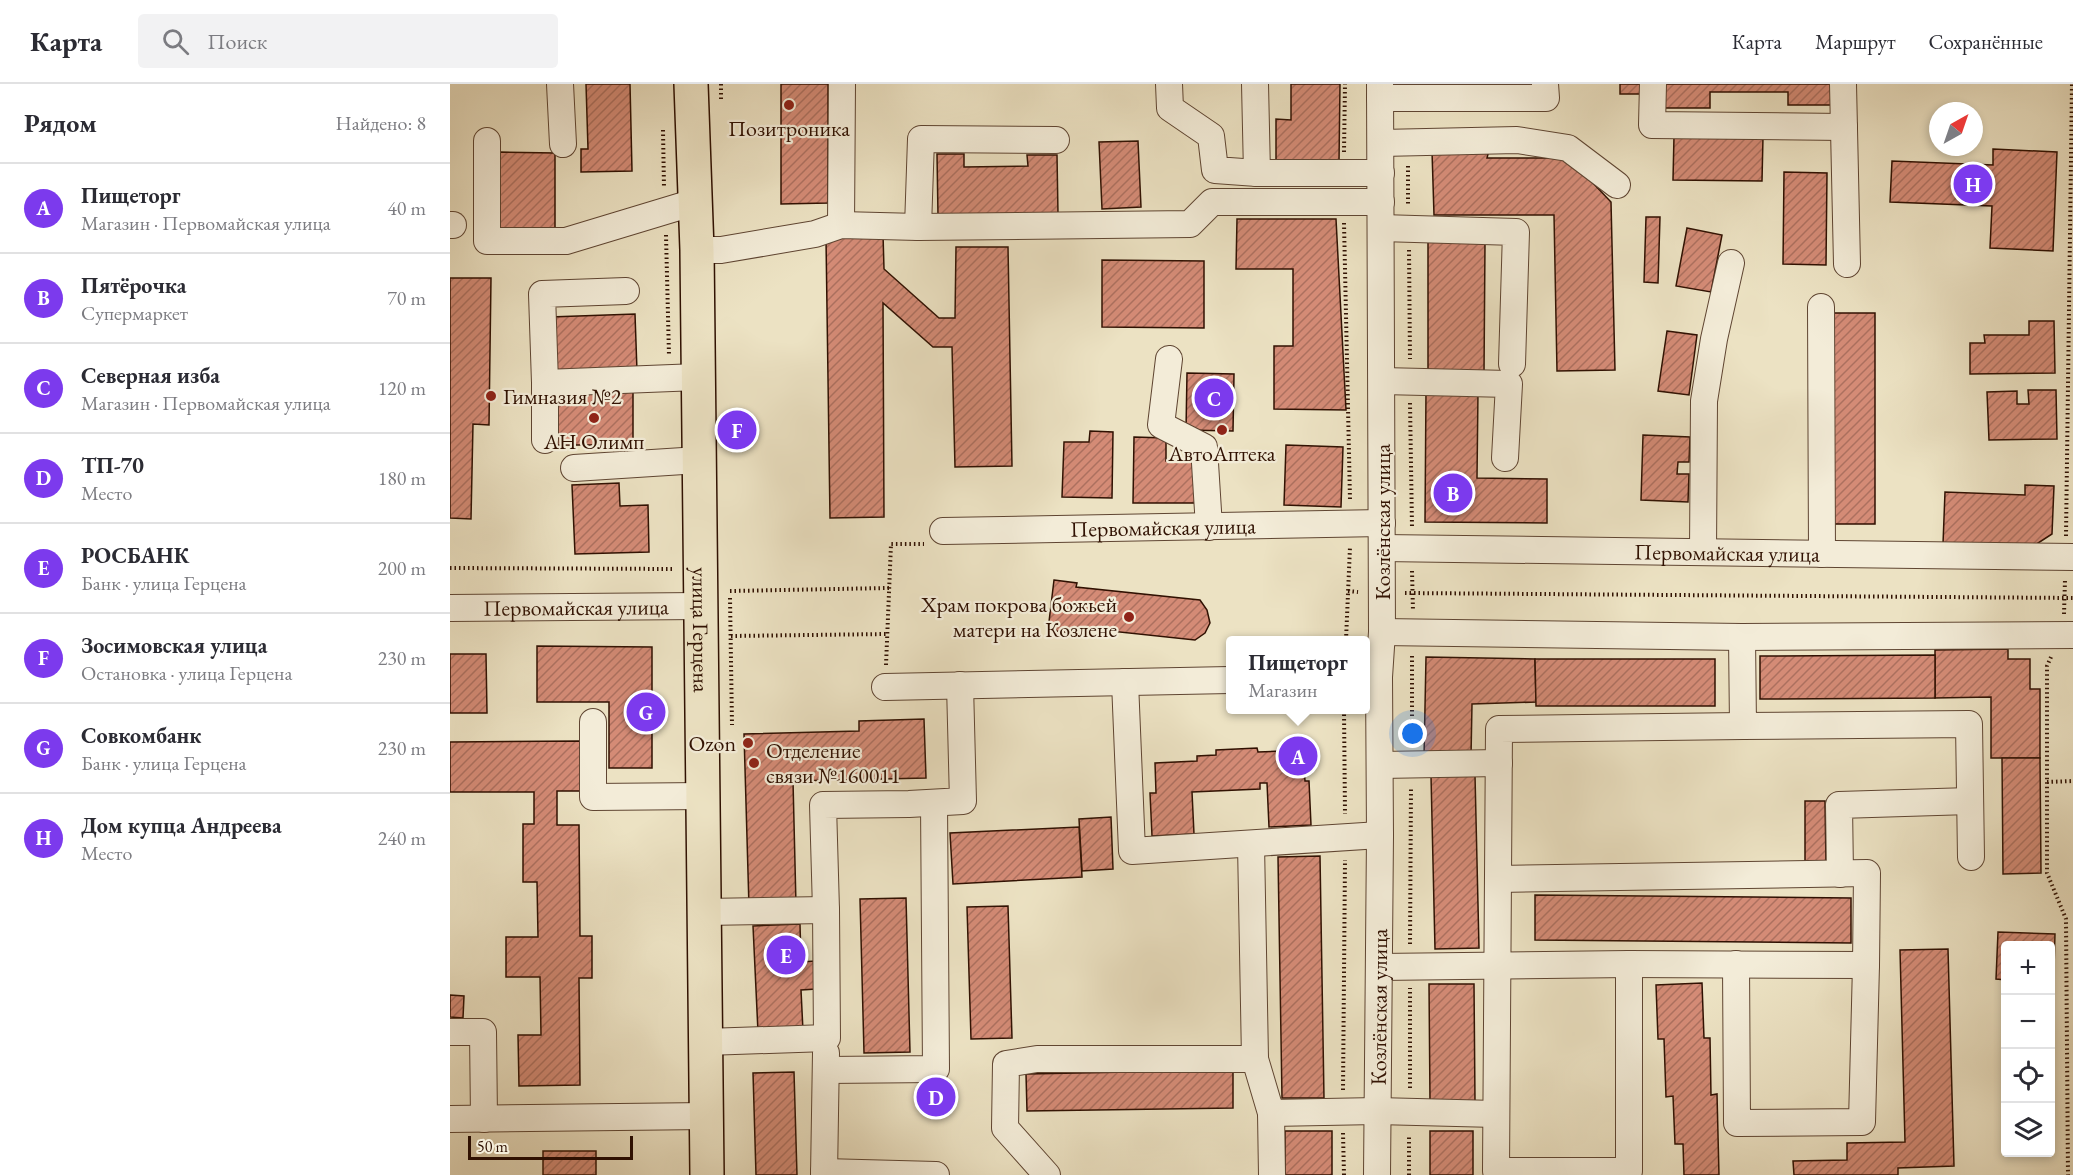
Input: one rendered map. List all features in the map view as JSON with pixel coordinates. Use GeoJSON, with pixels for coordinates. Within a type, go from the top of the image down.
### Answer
{"type":"FeatureCollection","features":[{"type":"Feature","properties":{"kind":"main road","name":"улица Герцена"},"geometry":{"type":"LineString","coordinates":[[691,84],[697,250],[707,1175]]}},
{"type":"Feature","properties":{"kind":"street"},"geometry":{"type":"LineString","coordinates":[[560,84],[563,144]]}},
{"type":"Feature","properties":{"kind":"street"},"geometry":{"type":"LineString","coordinates":[[841,225],[842,84]]}},
{"type":"Feature","properties":{"kind":"street"},"geometry":{"type":"LineString","coordinates":[[1169,84],[1170,108],[1211,136],[1215,170],[1257,173],[1381,173]]}},
{"type":"Feature","properties":{"kind":"street"},"geometry":{"type":"LineString","coordinates":[[1256,84],[1257,173]]}},
{"type":"Feature","properties":{"kind":"street"},"geometry":{"type":"LineString","coordinates":[[1380,91],[1545,98],[1545,84]]}},
{"type":"Feature","properties":{"kind":"street"},"geometry":{"type":"LineString","coordinates":[[1653,84],[1652,125],[1844,127]]}},
{"type":"Feature","properties":{"kind":"street"},"geometry":{"type":"LineString","coordinates":[[1843,84],[1847,264]]}},
{"type":"Feature","properties":{"kind":"street","name":"Козлёнская улица"},"geometry":{"type":"LineString","coordinates":[[1377,1175],[1380,765],[1372,677],[1383,632],[1380,91]]}},
{"type":"Feature","properties":{"kind":"street"},"geometry":{"type":"LineString","coordinates":[[918,227],[921,139],[1056,140]]}},
{"type":"Feature","properties":{"kind":"street"},"geometry":{"type":"LineString","coordinates":[[1381,143],[1517,140],[1568,148],[1617,185]]}},
{"type":"Feature","properties":{"kind":"street"},"geometry":{"type":"LineString","coordinates":[[487,141],[487,241],[566,241],[695,202]]}},
{"type":"Feature","properties":{"kind":"street"},"geometry":{"type":"LineString","coordinates":[[697,250],[733,248],[815,234],[841,225],[918,227],[1190,224],[1212,202],[1381,202]]}},
{"type":"Feature","properties":{"kind":"street"},"geometry":{"type":"LineString","coordinates":[[1381,228],[1516,232],[1512,364]]}},
{"type":"Feature","properties":{"kind":"street"},"geometry":{"type":"LineString","coordinates":[[1703,552],[1704,400],[1714,339],[1731,263]]}},
{"type":"Feature","properties":{"kind":"street"},"geometry":{"type":"LineString","coordinates":[[545,440],[542,294],[627,291]]}},
{"type":"Feature","properties":{"kind":"street"},"geometry":{"type":"LineString","coordinates":[[1821,307],[1822,554]]}},
{"type":"Feature","properties":{"kind":"street"},"geometry":{"type":"LineString","coordinates":[[1168,359],[1161,425],[1204,447],[1209,527]]}},
{"type":"Feature","properties":{"kind":"street"},"geometry":{"type":"LineString","coordinates":[[545,383],[698,377]]}},
{"type":"Feature","properties":{"kind":"street"},"geometry":{"type":"LineString","coordinates":[[1382,381],[1509,384],[1505,458]]}},
{"type":"Feature","properties":{"kind":"street"},"geometry":{"type":"LineString","coordinates":[[574,468],[699,460]]}},
{"type":"Feature","properties":{"kind":"street","name":"Первомайская улица"},"geometry":{"type":"LineString","coordinates":[[943,531],[1382,523]]}},
{"type":"Feature","properties":{"kind":"street","name":"Первомайская улица"},"geometry":{"type":"LineString","coordinates":[[1382,549],[2073,557]]}},
{"type":"Feature","properties":{"kind":"street","name":"Первомайская улица"},"geometry":{"type":"LineString","coordinates":[[450,608],[701,606]]}},
{"type":"Feature","properties":{"kind":"street"},"geometry":{"type":"LineString","coordinates":[[1383,632],[1742,637],[2073,635]]}},
{"type":"Feature","properties":{"kind":"street"},"geometry":{"type":"LineString","coordinates":[[1742,637],[1743,726]]}},
{"type":"Feature","properties":{"kind":"street"},"geometry":{"type":"LineString","coordinates":[[885,687],[1226,680]]}},
{"type":"Feature","properties":{"kind":"street"},"geometry":{"type":"LineString","coordinates":[[1125,682],[1132,850],[1380,835]]}},
{"type":"Feature","properties":{"kind":"street"},"geometry":{"type":"LineString","coordinates":[[936,1175],[824,1174],[826,910],[823,805],[963,801],[960,686]]}},
{"type":"Feature","properties":{"kind":"street"},"geometry":{"type":"LineString","coordinates":[[593,723],[593,797],[703,795]]}},
{"type":"Feature","properties":{"kind":"street"},"geometry":{"type":"LineString","coordinates":[[1629,964],[1629,1171],[1496,1171],[1499,729],[1969,724],[1971,857]]}},
{"type":"Feature","properties":{"kind":"street"},"geometry":{"type":"LineString","coordinates":[[1380,765],[1499,763]]}},
{"type":"Feature","properties":{"kind":"street"},"geometry":{"type":"LineString","coordinates":[[1840,874],[1839,805],[1970,801]]}},
{"type":"Feature","properties":{"kind":"street"},"geometry":{"type":"LineString","coordinates":[[826,1070],[936,1070],[934,803]]}},
{"type":"Feature","properties":{"kind":"street"},"geometry":{"type":"LineString","coordinates":[[1251,844],[1255,1059],[1271,1113],[1272,1175]]}},
{"type":"Feature","properties":{"kind":"street"},"geometry":{"type":"LineString","coordinates":[[1498,879],[1867,873],[1862,1122],[1737,1123],[1736,964]]}},
{"type":"Feature","properties":{"kind":"street"},"geometry":{"type":"LineString","coordinates":[[704,912],[826,910]]}},
{"type":"Feature","properties":{"kind":"street"},"geometry":{"type":"LineString","coordinates":[[1379,967],[1629,964],[1866,965]]}},
{"type":"Feature","properties":{"kind":"street"},"geometry":{"type":"LineString","coordinates":[[450,1032],[483,1032],[484,1119]]}},
{"type":"Feature","properties":{"kind":"street"},"geometry":{"type":"LineString","coordinates":[[706,1042],[826,1038]]}},
{"type":"Feature","properties":{"kind":"street"},"geometry":{"type":"LineString","coordinates":[[1047,1175],[1005,1128],[1006,1064],[1037,1059],[1255,1059]]}},
{"type":"Feature","properties":{"kind":"street"},"geometry":{"type":"LineString","coordinates":[[1271,1113],[1377,1111],[1496,1114]]}},
{"type":"Feature","properties":{"kind":"street"},"geometry":{"type":"LineString","coordinates":[[450,1119],[706,1116]]}},
{"type":"Feature","properties":{"kind":"path"},"geometry":{"type":"LineString","coordinates":[[1344,173],[1345,84]]}},
{"type":"Feature","properties":{"kind":"path"},"geometry":{"type":"LineString","coordinates":[[1407,142],[1413,593],[1409,1175]]}},
{"type":"Feature","properties":{"kind":"path"},"geometry":{"type":"LineString","coordinates":[[1344,203],[1351,525],[1346,636]]}},
{"type":"Feature","properties":{"kind":"path"},"geometry":{"type":"LineString","coordinates":[[885,687],[891,544],[926,544],[925,533],[943,531]]}},
{"type":"Feature","properties":{"kind":"path"},"geometry":{"type":"LineString","coordinates":[[450,568],[700,569]]}},
{"type":"Feature","properties":{"kind":"path"},"geometry":{"type":"LineString","coordinates":[[730,591],[889,588]]}},
{"type":"Feature","properties":{"kind":"path"},"geometry":{"type":"LineString","coordinates":[[1383,593],[2073,598]]}},
{"type":"Feature","properties":{"kind":"path"},"geometry":{"type":"LineString","coordinates":[[731,636],[887,634]]}},
{"type":"Feature","properties":{"kind":"path"},"geometry":{"type":"LineString","coordinates":[[1344,714],[1344,1175]]}},
{"type":"Feature","properties":{"kind":"path"},"geometry":{"type":"LineString","coordinates":[[2047,782],[2073,781]]}},
{"type":"Feature","properties":{"kind":"building"},"geometry":{"type":"Polygon","coordinates":[[[586,84],[630,84],[632,171],[581,172],[581,149],[588,149],[586,84]]]}},
{"type":"Feature","properties":{"kind":"building"},"geometry":{"type":"Polygon","coordinates":[[[781,84],[828,84],[828,203],[781,204],[781,84]]]}},
{"type":"Feature","properties":{"kind":"building"},"geometry":{"type":"Polygon","coordinates":[[[1291,84],[1340,84],[1339,163],[1276,162],[1276,119],[1291,120],[1291,84]]]}},
{"type":"Feature","properties":{"kind":"building"},"geometry":{"type":"Polygon","coordinates":[[[1444,84],[1526,84],[1526,85],[1444,87],[1444,84]]]}},
{"type":"Feature","properties":{"kind":"building"},"geometry":{"type":"Polygon","coordinates":[[[1620,84],[1641,84],[1641,94],[1620,94],[1620,84]]]}},
{"type":"Feature","properties":{"kind":"building"},"geometry":{"type":"Polygon","coordinates":[[[1664,84],[1831,84],[1832,105],[1788,105],[1788,92],[1710,92],[1710,108],[1664,108],[1664,84]]]}},
{"type":"Feature","properties":{"kind":"building"},"geometry":{"type":"Polygon","coordinates":[[[1674,136],[1763,137],[1762,181],[1673,180],[1674,136]]]}},
{"type":"Feature","properties":{"kind":"building"},"geometry":{"type":"Polygon","coordinates":[[[1138,141],[1141,207],[1102,209],[1099,142],[1138,141]]]}},
{"type":"Feature","properties":{"kind":"building"},"geometry":{"type":"Polygon","coordinates":[[[1993,149],[2057,152],[2053,251],[1990,248],[1992,206],[1890,202],[1892,161],[1993,165],[1993,149]]]}},
{"type":"Feature","properties":{"kind":"building"},"geometry":{"type":"Polygon","coordinates":[[[1489,150],[1487,158],[1569,158],[1611,202],[1615,370],[1557,371],[1554,215],[1434,215],[1432,151],[1489,150]]]}},
{"type":"Feature","properties":{"kind":"building"},"geometry":{"type":"Polygon","coordinates":[[[500,152],[555,153],[555,232],[500,232],[500,152]]]}},
{"type":"Feature","properties":{"kind":"building"},"geometry":{"type":"Polygon","coordinates":[[[937,154],[964,154],[964,167],[1028,166],[1027,155],[1057,155],[1058,214],[938,216],[937,154]]]}},
{"type":"Feature","properties":{"kind":"building"},"geometry":{"type":"Polygon","coordinates":[[[1784,172],[1827,173],[1826,265],[1783,264],[1784,172]]]}},
{"type":"Feature","properties":{"kind":"building"},"geometry":{"type":"Polygon","coordinates":[[[1646,217],[1660,217],[1658,283],[1644,282],[1646,217]]]}},
{"type":"Feature","properties":{"kind":"building"},"geometry":{"type":"Polygon","coordinates":[[[1237,219],[1336,219],[1346,410],[1274,409],[1274,346],[1293,346],[1293,269],[1236,269],[1237,219]]]}},
{"type":"Feature","properties":{"kind":"building"},"geometry":{"type":"Polygon","coordinates":[[[1687,228],[1722,235],[1711,292],[1676,286],[1687,228]]]}},
{"type":"Feature","properties":{"kind":"building"},"geometry":{"type":"Polygon","coordinates":[[[883,234],[884,269],[939,318],[955,318],[956,247],[1008,247],[1012,466],[955,467],[952,347],[933,347],[883,303],[884,517],[830,518],[826,239],[883,234]]]}},
{"type":"Feature","properties":{"kind":"building"},"geometry":{"type":"Polygon","coordinates":[[[1428,242],[1485,243],[1484,374],[1428,373],[1428,242]]]}},
{"type":"Feature","properties":{"kind":"building"},"geometry":{"type":"Polygon","coordinates":[[[1102,260],[1204,261],[1204,328],[1102,327],[1102,260]]]}},
{"type":"Feature","properties":{"kind":"building"},"geometry":{"type":"Polygon","coordinates":[[[450,278],[491,278],[489,425],[473,424],[471,519],[450,518],[450,278]]]}},
{"type":"Feature","properties":{"kind":"building"},"geometry":{"type":"Polygon","coordinates":[[[1830,313],[1875,313],[1875,524],[1831,524],[1830,313]]]}},
{"type":"Feature","properties":{"kind":"building"},"geometry":{"type":"Polygon","coordinates":[[[635,314],[637,371],[552,373],[550,317],[635,314]]]}},
{"type":"Feature","properties":{"kind":"building"},"geometry":{"type":"Polygon","coordinates":[[[2029,321],[2054,321],[2055,373],[1970,374],[1970,343],[1985,343],[1984,335],[2029,335],[2029,321]]]}},
{"type":"Feature","properties":{"kind":"building"},"geometry":{"type":"Polygon","coordinates":[[[1667,331],[1697,335],[1689,395],[1658,391],[1667,331]]]}},
{"type":"Feature","properties":{"kind":"building"},"geometry":{"type":"Polygon","coordinates":[[[1187,373],[1234,374],[1233,431],[1186,430],[1187,373]]]}},
{"type":"Feature","properties":{"kind":"building"},"geometry":{"type":"Polygon","coordinates":[[[1426,390],[1478,391],[1477,478],[1547,479],[1547,523],[1425,522],[1426,390]]]}},
{"type":"Feature","properties":{"kind":"building"},"geometry":{"type":"Polygon","coordinates":[[[2028,390],[2056,390],[2057,439],[1989,440],[1987,392],[2017,391],[2017,404],[2029,404],[2028,390]]]}},
{"type":"Feature","properties":{"kind":"building"},"geometry":{"type":"Polygon","coordinates":[[[556,392],[633,392],[633,445],[555,445],[556,392]]]}},
{"type":"Feature","properties":{"kind":"building"},"geometry":{"type":"Polygon","coordinates":[[[1090,431],[1113,432],[1112,498],[1062,497],[1064,442],[1089,442],[1090,431]]]}},
{"type":"Feature","properties":{"kind":"building"},"geometry":{"type":"Polygon","coordinates":[[[1643,435],[1690,437],[1689,462],[1678,462],[1677,474],[1689,474],[1688,502],[1641,500],[1643,435]]]}},
{"type":"Feature","properties":{"kind":"building"},"geometry":{"type":"Polygon","coordinates":[[[1134,437],[1166,438],[1166,461],[1195,461],[1195,503],[1133,503],[1134,437]]]}},
{"type":"Feature","properties":{"kind":"building"},"geometry":{"type":"Polygon","coordinates":[[[1286,445],[1343,447],[1341,507],[1284,505],[1286,445]]]}},
{"type":"Feature","properties":{"kind":"building"},"geometry":{"type":"Polygon","coordinates":[[[619,483],[620,506],[648,505],[649,552],[575,554],[572,485],[619,483]]]}},
{"type":"Feature","properties":{"kind":"building"},"geometry":{"type":"Polygon","coordinates":[[[2025,485],[2054,486],[2052,534],[2032,547],[1943,544],[1945,492],[2025,495],[2025,485]]]}},
{"type":"Feature","properties":{"kind":"building","name":"Храм покрова божьей матери на Козлене"},"geometry":{"type":"Polygon","coordinates":[[[1054,580],[1077,583],[1076,587],[1200,600],[1207,610],[1210,623],[1205,633],[1195,640],[1073,627],[1072,633],[1048,630],[1054,580]]]}},
{"type":"Feature","properties":{"kind":"building"},"geometry":{"type":"Polygon","coordinates":[[[537,646],[652,647],[652,768],[609,768],[609,702],[537,702],[537,646]]]}},
{"type":"Feature","properties":{"kind":"building"},"geometry":{"type":"Polygon","coordinates":[[[2008,649],[2008,659],[2030,659],[2030,689],[2040,689],[2040,758],[1991,758],[1991,697],[1935,698],[1935,650],[2008,649]]]}},
{"type":"Feature","properties":{"kind":"building"},"geometry":{"type":"Polygon","coordinates":[[[450,654],[486,654],[487,713],[450,713],[450,654]]]}},
{"type":"Feature","properties":{"kind":"building"},"geometry":{"type":"Polygon","coordinates":[[[1935,655],[1935,698],[1760,699],[1760,656],[1935,655]]]}},
{"type":"Feature","properties":{"kind":"building"},"geometry":{"type":"Polygon","coordinates":[[[1426,657],[1535,659],[1536,702],[1472,704],[1471,757],[1424,757],[1426,657]]]}},
{"type":"Feature","properties":{"kind":"building"},"geometry":{"type":"Polygon","coordinates":[[[1535,659],[1715,659],[1715,706],[1536,706],[1535,659]]]}},
{"type":"Feature","properties":{"kind":"building"},"geometry":{"type":"Polygon","coordinates":[[[924,719],[926,778],[793,781],[796,905],[749,907],[744,734],[859,731],[859,721],[924,719]]]}},
{"type":"Feature","properties":{"kind":"building"},"geometry":{"type":"Polygon","coordinates":[[[580,741],[581,791],[557,791],[557,825],[579,825],[580,936],[592,936],[592,978],[579,978],[580,1085],[519,1086],[518,1035],[541,1035],[540,977],[506,977],[506,937],[538,937],[537,882],[523,882],[523,824],[534,824],[534,792],[450,792],[450,742],[580,741]]]}},
{"type":"Feature","properties":{"kind":"building"},"geometry":{"type":"Polygon","coordinates":[[[1257,748],[1258,752],[1303,750],[1305,781],[1309,781],[1311,825],[1269,827],[1267,783],[1260,783],[1260,789],[1192,792],[1194,834],[1152,836],[1150,793],[1156,793],[1155,763],[1197,761],[1197,756],[1216,755],[1216,750],[1257,748]]]}},
{"type":"Feature","properties":{"kind":"building"},"geometry":{"type":"Polygon","coordinates":[[[2002,758],[2040,758],[2041,873],[2003,874],[2002,758]]]}},
{"type":"Feature","properties":{"kind":"building"},"geometry":{"type":"Polygon","coordinates":[[[1475,775],[1479,948],[1435,949],[1431,776],[1475,775]]]}},
{"type":"Feature","properties":{"kind":"building"},"geometry":{"type":"Polygon","coordinates":[[[1805,801],[1825,801],[1826,863],[1805,863],[1805,801]]]}},
{"type":"Feature","properties":{"kind":"building"},"geometry":{"type":"Polygon","coordinates":[[[1111,817],[1113,869],[1082,871],[1079,819],[1111,817]]]}},
{"type":"Feature","properties":{"kind":"building"},"geometry":{"type":"Polygon","coordinates":[[[1079,827],[1082,877],[953,884],[950,833],[1079,827]]]}},
{"type":"Feature","properties":{"kind":"building"},"geometry":{"type":"Polygon","coordinates":[[[1320,856],[1324,1098],[1282,1098],[1278,857],[1320,856]]]}},
{"type":"Feature","properties":{"kind":"building"},"geometry":{"type":"Polygon","coordinates":[[[1535,895],[1851,898],[1851,943],[1535,940],[1535,895]]]}},
{"type":"Feature","properties":{"kind":"building"},"geometry":{"type":"Polygon","coordinates":[[[906,898],[910,1052],[864,1053],[860,899],[906,898]]]}},
{"type":"Feature","properties":{"kind":"building"},"geometry":{"type":"Polygon","coordinates":[[[1008,906],[1012,1038],[971,1039],[967,907],[1008,906]]]}},
{"type":"Feature","properties":{"kind":"building"},"geometry":{"type":"Polygon","coordinates":[[[800,924],[801,962],[815,961],[816,989],[801,990],[803,1031],[758,1032],[753,926],[800,924]]]}},
{"type":"Feature","properties":{"kind":"building"},"geometry":{"type":"Polygon","coordinates":[[[1998,932],[2055,934],[2055,941],[2001,941],[2001,980],[1996,979],[1998,932]]]}},
{"type":"Feature","properties":{"kind":"building"},"geometry":{"type":"Polygon","coordinates":[[[1948,949],[1954,1166],[1898,1168],[1898,1175],[1794,1175],[1793,1161],[1847,1160],[1847,1143],[1905,1142],[1900,950],[1948,949]]]}},
{"type":"Feature","properties":{"kind":"building"},"geometry":{"type":"Polygon","coordinates":[[[1702,983],[1704,1038],[1710,1038],[1711,1095],[1717,1094],[1719,1175],[1684,1175],[1683,1144],[1675,1144],[1673,1096],[1666,1097],[1664,1039],[1658,1039],[1656,985],[1702,983]]]}},
{"type":"Feature","properties":{"kind":"building"},"geometry":{"type":"Polygon","coordinates":[[[1429,984],[1474,984],[1475,1101],[1430,1101],[1429,984]]]}},
{"type":"Feature","properties":{"kind":"building"},"geometry":{"type":"Polygon","coordinates":[[[450,995],[464,996],[463,1018],[450,1017],[450,995]]]}},
{"type":"Feature","properties":{"kind":"building"},"geometry":{"type":"Polygon","coordinates":[[[1233,1070],[1233,1108],[1027,1111],[1026,1074],[1233,1070]]]}},
{"type":"Feature","properties":{"kind":"building"},"geometry":{"type":"Polygon","coordinates":[[[794,1072],[797,1175],[756,1175],[753,1073],[794,1072]]]}},
{"type":"Feature","properties":{"kind":"building"},"geometry":{"type":"Polygon","coordinates":[[[928,1085],[945,1085],[945,1109],[928,1110],[928,1085]]]}},
{"type":"Feature","properties":{"kind":"building"},"geometry":{"type":"Polygon","coordinates":[[[1285,1131],[1332,1131],[1332,1175],[1285,1175],[1285,1131]]]}},
{"type":"Feature","properties":{"kind":"building"},"geometry":{"type":"Polygon","coordinates":[[[1430,1131],[1473,1131],[1473,1175],[1430,1175],[1430,1131]]]}},
{"type":"Feature","properties":{"kind":"building"},"geometry":{"type":"Polygon","coordinates":[[[543,1151],[596,1151],[596,1175],[543,1175],[543,1151]]]}},
{"type":"Feature","properties":{"kind":"place","name":"Позитроника"},"geometry":{"type":"Point","coordinates":[789,105]}},
{"type":"Feature","properties":{"kind":"place","name":"Дом купца Андреева"},"geometry":{"type":"Point","coordinates":[1973,184]}},
{"type":"Feature","properties":{"kind":"place","name":"Гимназия №2"},"geometry":{"type":"Point","coordinates":[491,396]}},
{"type":"Feature","properties":{"kind":"place","name":"Северная изба"},"geometry":{"type":"Point","coordinates":[1214,398]}},
{"type":"Feature","properties":{"kind":"place","name":"АН Олимп"},"geometry":{"type":"Point","coordinates":[594,418]}},
{"type":"Feature","properties":{"kind":"place","name":"Зосимовская улица"},"geometry":{"type":"Point","coordinates":[737,430]}},
{"type":"Feature","properties":{"kind":"place","name":"АвтоАптека"},"geometry":{"type":"Point","coordinates":[1222,430]}},
{"type":"Feature","properties":{"kind":"place","name":"Пятёрочка"},"geometry":{"type":"Point","coordinates":[1453,493]}},
{"type":"Feature","properties":{"kind":"place","name":"Храм покрова божьей матери на Козлене"},"geometry":{"type":"Point","coordinates":[1129,617]}},
{"type":"Feature","properties":{"kind":"place","name":"Совкомбанк"},"geometry":{"type":"Point","coordinates":[646,712]}},
{"type":"Feature","properties":{"kind":"place","name":"Ozon"},"geometry":{"type":"Point","coordinates":[748,743]}},
{"type":"Feature","properties":{"kind":"place","name":"Пищеторг"},"geometry":{"type":"Point","coordinates":[1298,756]}},
{"type":"Feature","properties":{"kind":"place","name":"Отделение связи №160011"},"geometry":{"type":"Point","coordinates":[754,763]}},
{"type":"Feature","properties":{"kind":"place","name":"РОСБАНК"},"geometry":{"type":"Point","coordinates":[786,955]}},
{"type":"Feature","properties":{"kind":"place","name":"ТП-70"},"geometry":{"type":"Point","coordinates":[936,1097]}}]}
